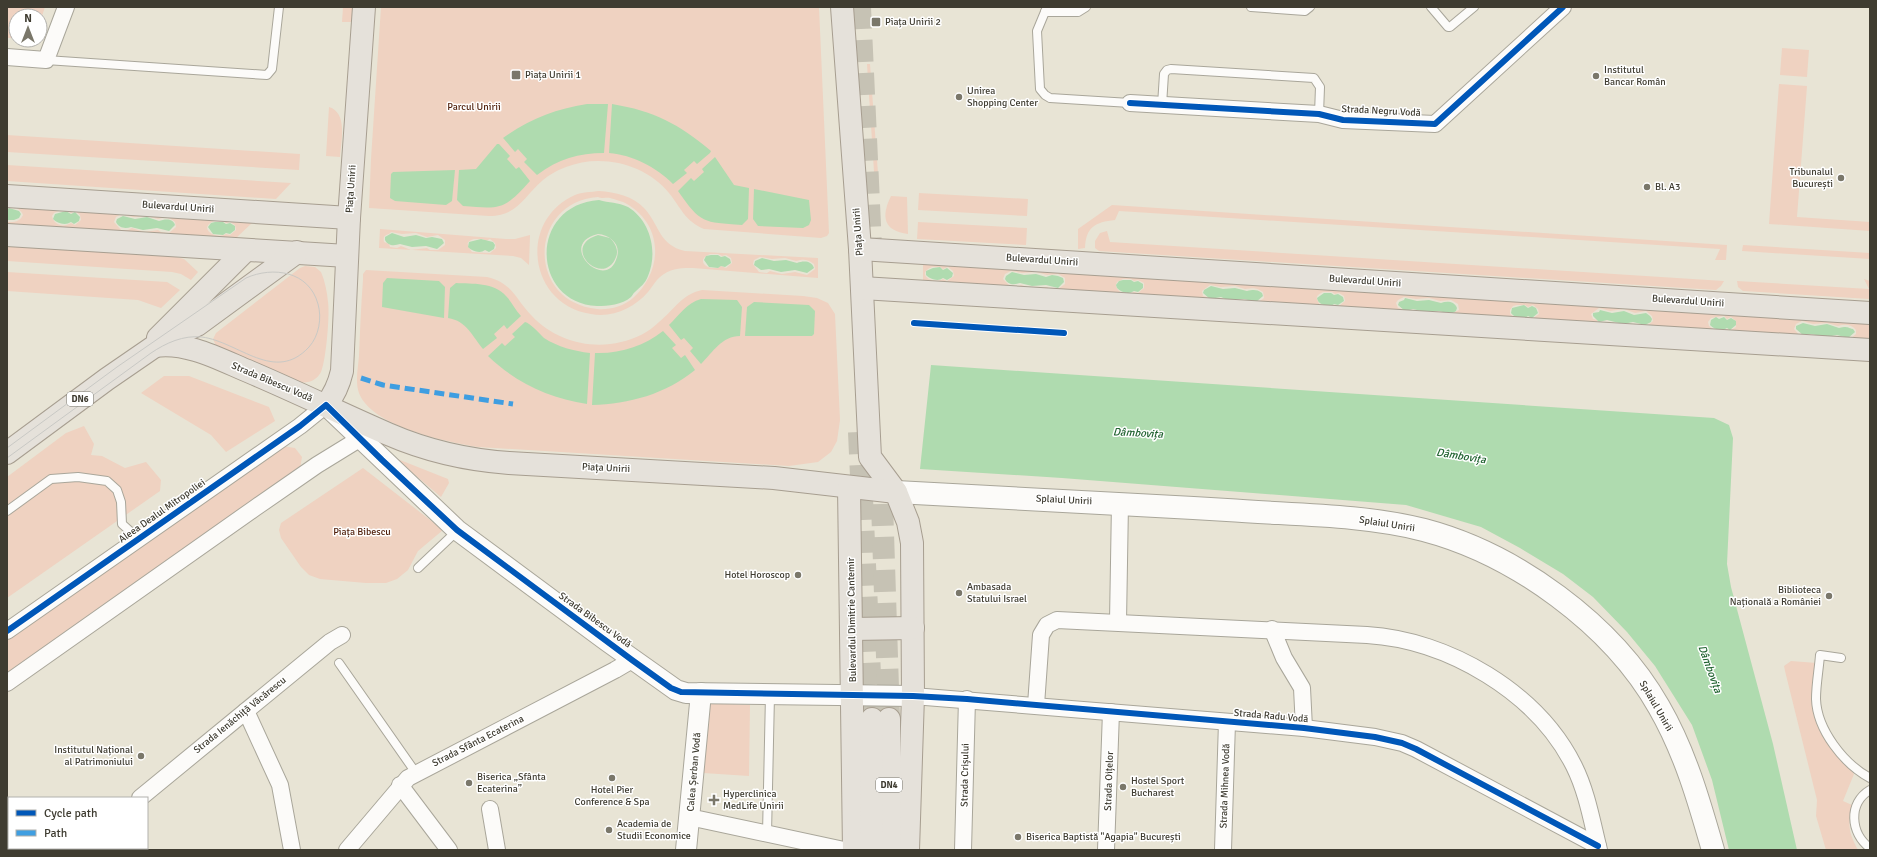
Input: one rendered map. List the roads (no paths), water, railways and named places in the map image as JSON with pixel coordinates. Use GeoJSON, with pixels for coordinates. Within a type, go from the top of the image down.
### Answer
{"type":"FeatureCollection","features":[{"type":"Feature","properties":{"kind":"main road","name":"Piața Unirii"},"geometry":{"type":"LineString","coordinates":[[364,7],[349,218],[342,396],[368,431]]}},
{"type":"Feature","properties":{"kind":"main road","name":"Piața Unirii"},"geometry":{"type":"LineString","coordinates":[[842,7],[860,249],[870,457]]}},
{"type":"Feature","properties":{"kind":"main road","name":"Bulevardul Unirii"},"geometry":{"type":"LineString","coordinates":[[7,196],[349,218]]}},
{"type":"Feature","properties":{"kind":"main road"},"geometry":{"type":"LineString","coordinates":[[7,234],[347,256]]}},
{"type":"Feature","properties":{"kind":"main road"},"geometry":{"type":"LineString","coordinates":[[190,246],[206,262],[210,270],[210,287]]}},
{"type":"Feature","properties":{"kind":"main road","name":"Bulevardul Unirii"},"geometry":{"type":"LineString","coordinates":[[860,249],[1870,313]]}},
{"type":"Feature","properties":{"kind":"main road","name":"DN6"},"geometry":{"type":"LineString","coordinates":[[7,453],[107,379],[155,346],[158,339],[246,250]]}},
{"type":"Feature","properties":{"kind":"main road"},"geometry":{"type":"LineString","coordinates":[[155,346],[197,325],[297,252]]}},
{"type":"Feature","properties":{"kind":"main road"},"geometry":{"type":"LineString","coordinates":[[862,288],[1870,350]]}},
{"type":"Feature","properties":{"kind":"main road","name":"Strada Bibescu Vodă"},"geometry":{"type":"LineString","coordinates":[[155,346],[164,345],[183,348],[217,359],[326,405]]}},
{"type":"Feature","properties":{"kind":"main road","name":"Piața Unirii"},"geometry":{"type":"LineString","coordinates":[[342,370],[338,386],[333,397],[326,405],[368,431],[446,454],[472,460],[774,478],[896,492]]}},
{"type":"Feature","properties":{"kind":"main road"},"geometry":{"type":"LineString","coordinates":[[849,487],[870,457],[896,492],[908,522],[912,543],[913,696],[908,850]]}},
{"type":"Feature","properties":{"kind":"main road","name":"Bulevardul Dimitrie Cantemir"},"geometry":{"type":"LineString","coordinates":[[849,487],[854,850]]}},
{"type":"Feature","properties":{"kind":"main road","name":"Splaiul Unirii"},"geometry":{"type":"LineString","coordinates":[[896,492],[1120,503],[1337,518],[1397,524],[1424,530],[1472,546],[1522,573],[1545,588],[1589,622],[1629,662],[1645,685],[1668,724],[1686,764],[1713,850]]}},
{"type":"Feature","properties":{"kind":"main road"},"geometry":{"type":"LineString","coordinates":[[852,629],[913,628]]}},
{"type":"Feature","properties":{"kind":"main road","name":"DN4"},"geometry":{"type":"LineString","coordinates":[[871,850],[880,719],[890,850]]}},
{"type":"Feature","properties":{"kind":"street"},"geometry":{"type":"LineString","coordinates":[[7,57],[46,60],[66,7]]}},
{"type":"Feature","properties":{"kind":"street","name":"Strada Negru Vodă"},"geometry":{"type":"LineString","coordinates":[[1130,103],[1319,114],[1343,120],[1435,124],[1563,7]]}},
{"type":"Feature","properties":{"kind":"street","name":"Aleea Dealul Mitropoliei"},"geometry":{"type":"LineString","coordinates":[[7,631],[300,426],[326,405]]}},
{"type":"Feature","properties":{"kind":"street"},"geometry":{"type":"LineString","coordinates":[[7,683],[254,508],[368,431]]}},
{"type":"Feature","properties":{"kind":"street","name":"Strada Bibescu Vodă"},"geometry":{"type":"LineString","coordinates":[[368,431],[457,530],[632,660],[676,690],[686,693],[913,696]]}},
{"type":"Feature","properties":{"kind":"street"},"geometry":{"type":"LineString","coordinates":[[1118,622],[1120,503]]}},
{"type":"Feature","properties":{"kind":"street"},"geometry":{"type":"LineString","coordinates":[[1036,705],[1040,640],[1043,630],[1046,625],[1052,621],[1063,619],[1272,629],[1380,636],[1409,640],[1453,656],[1483,672],[1509,691],[1536,714],[1566,753],[1573,765],[1583,787],[1599,848]]}},
{"type":"Feature","properties":{"kind":"street"},"geometry":{"type":"LineString","coordinates":[[1272,629],[1284,658],[1302,688],[1304,728]]}},
{"type":"Feature","properties":{"kind":"street","name":"Strada Ienăchiță Văcărescu"},"geometry":{"type":"LineString","coordinates":[[141,797],[330,642],[342,635]]}},
{"type":"Feature","properties":{"kind":"street","name":"Strada Sfânta Ecaterina"},"geometry":{"type":"LineString","coordinates":[[347,850],[400,785],[416,773],[632,660]]}},
{"type":"Feature","properties":{"kind":"street","name":"Calea Șerban Vodă"},"geometry":{"type":"LineString","coordinates":[[686,850],[700,693]]}},
{"type":"Feature","properties":{"kind":"street","name":"Strada Radu Vodă"},"geometry":{"type":"LineString","coordinates":[[913,696],[1304,728],[1375,737],[1402,743],[1428,755],[1599,848]]}},
{"type":"Feature","properties":{"kind":"street","name":"Strada Crișului"},"geometry":{"type":"LineString","coordinates":[[963,850],[967,700]]}},
{"type":"Feature","properties":{"kind":"street"},"geometry":{"type":"LineString","coordinates":[[246,711],[280,785],[292,850]]}},
{"type":"Feature","properties":{"kind":"street","name":"Strada Oițelor"},"geometry":{"type":"LineString","coordinates":[[1106,850],[1111,712]]}},
{"type":"Feature","properties":{"kind":"street","name":"Strada Mihnea Vodă"},"geometry":{"type":"LineString","coordinates":[[1223,850],[1226,722]]}},
{"type":"Feature","properties":{"kind":"street"},"geometry":{"type":"LineString","coordinates":[[400,785],[449,850]]}},
{"type":"Feature","properties":{"kind":"street"},"geometry":{"type":"LineString","coordinates":[[490,809],[497,850]]}},
{"type":"Feature","properties":{"kind":"street"},"geometry":{"type":"LineString","coordinates":[[689,817],[844,850]]}},
{"type":"Feature","properties":{"kind":"lane"},"geometry":{"type":"LineString","coordinates":[[46,60],[267,75],[272,69],[279,7]]}},
{"type":"Feature","properties":{"kind":"lane"},"geometry":{"type":"LineString","coordinates":[[1086,7],[1078,12],[1046,9],[1037,31],[1040,89],[1044,95],[1050,98],[1130,103]]}},
{"type":"Feature","properties":{"kind":"lane"},"geometry":{"type":"LineString","coordinates":[[1252,7],[1304,11],[1310,7]]}},
{"type":"Feature","properties":{"kind":"lane"},"geometry":{"type":"LineString","coordinates":[[1431,7],[1448,27],[1450,27],[1474,7]]}},
{"type":"Feature","properties":{"kind":"lane"},"geometry":{"type":"LineString","coordinates":[[1162,105],[1164,74],[1167,70],[1171,69],[1314,78],[1320,87],[1319,114]]}},
{"type":"Feature","properties":{"kind":"lane"},"geometry":{"type":"LineString","coordinates":[[7,511],[51,479],[78,477],[107,481],[117,490],[121,502],[122,524],[132,534],[143,536]]}},
{"type":"Feature","properties":{"kind":"lane"},"geometry":{"type":"LineString","coordinates":[[418,568],[457,530]]}},
{"type":"Feature","properties":{"kind":"lane"},"geometry":{"type":"LineString","coordinates":[[1841,658],[1820,655],[1816,699],[1818,710],[1827,732],[1844,757],[1856,770],[1870,778]]}},
{"type":"Feature","properties":{"kind":"lane"},"geometry":{"type":"LineString","coordinates":[[339,663],[416,773]]}},
{"type":"Feature","properties":{"kind":"lane"},"geometry":{"type":"LineString","coordinates":[[767,834],[770,694]]}},
{"type":"Feature","properties":{"kind":"lane"},"geometry":{"type":"LineString","coordinates":[[1870,790],[1858,801],[1854,812],[1854,823],[1857,834],[1870,848]]}},
{"type":"Feature","properties":{"kind":"water"},"geometry":{"type":"Polygon","coordinates":[[[587,104],[608,104],[604,153],[586,154],[569,158],[545,169],[537,175],[524,162],[527,159],[518,149],[515,152],[503,138],[533,120],[553,112],[587,104]]]}},
{"type":"Feature","properties":{"kind":"water"},"geometry":{"type":"Polygon","coordinates":[[[612,104],[641,110],[665,120],[688,133],[711,151],[697,164],[694,161],[684,170],[687,173],[673,184],[659,172],[644,163],[627,156],[609,153],[612,104]]]}},
{"type":"Feature","properties":{"kind":"water"},"geometry":{"type":"Polygon","coordinates":[[[497,144],[499,144],[510,156],[507,159],[516,169],[519,167],[530,181],[514,198],[501,206],[463,206],[457,200],[459,170],[476,169],[497,144]]]}},
{"type":"Feature","properties":{"kind":"water"},"geometry":{"type":"Polygon","coordinates":[[[715,157],[734,185],[749,188],[748,219],[742,225],[711,222],[704,219],[692,210],[678,191],[691,178],[694,181],[704,172],[702,169],[715,157]]]}},
{"type":"Feature","properties":{"kind":"water"},"geometry":{"type":"Polygon","coordinates":[[[455,170],[452,201],[446,205],[395,201],[390,198],[391,174],[393,172],[455,170]]]}},
{"type":"Feature","properties":{"kind":"water"},"geometry":{"type":"Polygon","coordinates":[[[754,189],[809,200],[811,220],[809,225],[803,228],[758,226],[753,219],[754,189]]]}},
{"type":"Feature","properties":{"kind":"water"},"geometry":{"type":"Polygon","coordinates":[[[599,200],[624,205],[636,213],[647,229],[652,248],[651,267],[647,279],[627,300],[610,305],[597,306],[575,301],[559,289],[550,272],[547,254],[550,235],[559,218],[576,206],[599,200]],[[598,234],[586,239],[581,247],[582,255],[588,263],[595,269],[604,270],[612,267],[618,252],[614,241],[607,236],[598,234]]]}},
{"type":"Feature","properties":{"kind":"water"},"geometry":{"type":"Polygon","coordinates":[[[9,208],[19,211],[21,214],[19,218],[7,220],[7,210],[9,208]]]}},
{"type":"Feature","properties":{"kind":"water"},"geometry":{"type":"Polygon","coordinates":[[[66,211],[71,214],[75,212],[80,217],[79,221],[74,224],[71,222],[64,224],[53,219],[55,214],[66,211]]]}},
{"type":"Feature","properties":{"kind":"water"},"geometry":{"type":"Polygon","coordinates":[[[123,216],[135,219],[147,217],[159,221],[168,220],[172,221],[175,225],[169,231],[157,228],[143,230],[131,227],[124,228],[120,227],[116,222],[117,219],[123,216]]]}},
{"type":"Feature","properties":{"kind":"water"},"geometry":{"type":"Polygon","coordinates":[[[223,222],[226,224],[230,223],[235,226],[235,230],[230,234],[213,234],[208,227],[211,223],[223,222]]]}},
{"type":"Feature","properties":{"kind":"water"},"geometry":{"type":"Polygon","coordinates":[[[392,233],[404,237],[416,235],[426,238],[432,237],[442,239],[444,243],[437,249],[426,246],[412,247],[400,244],[391,245],[386,242],[385,237],[392,233]]]}},
{"type":"Feature","properties":{"kind":"water"},"geometry":{"type":"Polygon","coordinates":[[[598,235],[610,238],[617,249],[616,257],[610,266],[603,269],[595,267],[583,256],[583,248],[587,241],[598,235]]]}},
{"type":"Feature","properties":{"kind":"water"},"geometry":{"type":"Polygon","coordinates":[[[481,239],[493,242],[495,245],[494,249],[489,252],[485,250],[478,252],[468,247],[469,242],[481,239]]]}},
{"type":"Feature","properties":{"kind":"water"},"geometry":{"type":"Polygon","coordinates":[[[718,255],[721,257],[725,256],[730,259],[731,263],[725,267],[709,267],[704,260],[706,256],[718,255]]]}},
{"type":"Feature","properties":{"kind":"water"},"geometry":{"type":"Polygon","coordinates":[[[762,258],[774,261],[786,260],[797,263],[809,262],[814,268],[807,273],[795,270],[781,272],[769,269],[761,270],[754,265],[755,261],[762,258]]]}},
{"type":"Feature","properties":{"kind":"water"},"geometry":{"type":"Polygon","coordinates":[[[940,267],[943,270],[947,268],[953,273],[952,277],[947,280],[943,278],[936,280],[926,275],[926,271],[940,267]]]}},
{"type":"Feature","properties":{"kind":"water"},"geometry":{"type":"Polygon","coordinates":[[[1012,272],[1024,275],[1036,274],[1046,277],[1052,275],[1058,276],[1063,278],[1064,282],[1058,288],[1046,285],[1032,286],[1020,283],[1011,284],[1005,279],[1006,276],[1012,272]]]}},
{"type":"Feature","properties":{"kind":"water"},"geometry":{"type":"Polygon","coordinates":[[[387,278],[439,281],[445,287],[444,318],[382,307],[383,283],[387,278]]]}},
{"type":"Feature","properties":{"kind":"water"},"geometry":{"type":"Polygon","coordinates":[[[1131,280],[1134,282],[1138,281],[1143,284],[1143,288],[1138,292],[1123,292],[1117,288],[1116,285],[1119,281],[1131,280]]]}},
{"type":"Feature","properties":{"kind":"water"},"geometry":{"type":"Polygon","coordinates":[[[456,283],[489,286],[501,291],[521,316],[507,329],[504,325],[494,334],[497,338],[483,349],[465,326],[460,322],[448,318],[450,288],[456,283]]]}},
{"type":"Feature","properties":{"kind":"water"},"geometry":{"type":"Polygon","coordinates":[[[1211,286],[1223,289],[1235,288],[1247,291],[1256,290],[1262,293],[1263,296],[1256,302],[1244,299],[1228,300],[1221,297],[1210,299],[1203,293],[1204,290],[1211,286]]]}},
{"type":"Feature","properties":{"kind":"water"},"geometry":{"type":"Polygon","coordinates":[[[1324,293],[1331,293],[1334,295],[1338,294],[1343,297],[1344,301],[1338,305],[1334,304],[1331,306],[1322,304],[1317,298],[1324,293]]]}},
{"type":"Feature","properties":{"kind":"water"},"geometry":{"type":"Polygon","coordinates":[[[1405,298],[1417,301],[1429,300],[1441,303],[1450,302],[1457,308],[1456,311],[1451,314],[1439,311],[1425,312],[1413,309],[1405,311],[1398,305],[1399,302],[1405,298]]]}},
{"type":"Feature","properties":{"kind":"water"},"geometry":{"type":"Polygon","coordinates":[[[701,299],[737,300],[742,307],[740,336],[723,342],[701,364],[690,351],[693,348],[684,338],[681,340],[669,325],[687,306],[701,299]]]}},
{"type":"Feature","properties":{"kind":"water"},"geometry":{"type":"Polygon","coordinates":[[[754,302],[809,305],[815,311],[814,334],[812,336],[745,336],[747,307],[754,302]]]}},
{"type":"Feature","properties":{"kind":"water"},"geometry":{"type":"Polygon","coordinates":[[[1524,305],[1528,308],[1532,306],[1536,308],[1538,313],[1532,318],[1528,316],[1519,318],[1511,313],[1512,308],[1524,305]]]}},
{"type":"Feature","properties":{"kind":"water"},"geometry":{"type":"Polygon","coordinates":[[[1600,310],[1612,313],[1624,311],[1634,315],[1646,313],[1652,319],[1651,322],[1645,325],[1633,322],[1623,324],[1607,320],[1599,322],[1593,316],[1593,313],[1599,312],[1600,310]]]}},
{"type":"Feature","properties":{"kind":"water"},"geometry":{"type":"Polygon","coordinates":[[[1716,317],[1719,319],[1724,317],[1727,320],[1731,318],[1736,321],[1736,325],[1730,330],[1727,328],[1722,330],[1716,329],[1710,325],[1711,320],[1716,317]]]}},
{"type":"Feature","properties":{"kind":"water"},"geometry":{"type":"Polygon","coordinates":[[[525,322],[532,326],[544,338],[555,344],[572,350],[590,353],[587,404],[559,398],[534,388],[510,374],[488,356],[502,343],[505,346],[515,337],[512,334],[525,322]]]}},
{"type":"Feature","properties":{"kind":"water"},"geometry":{"type":"Polygon","coordinates":[[[1803,323],[1815,326],[1827,324],[1839,328],[1846,327],[1853,329],[1855,332],[1848,338],[1837,335],[1826,337],[1811,334],[1803,335],[1796,329],[1796,326],[1803,323]]]}},
{"type":"Feature","properties":{"kind":"water"},"geometry":{"type":"Polygon","coordinates":[[[663,331],[676,345],[672,348],[681,358],[685,355],[695,370],[672,385],[646,396],[633,400],[592,405],[595,353],[614,352],[631,348],[648,341],[663,331]]]}},
{"type":"Feature","properties":{"kind":"water","name":"Dâmbovița"},"geometry":{"type":"Polygon","coordinates":[[[931,365],[1714,418],[1729,425],[1733,438],[1727,564],[1731,587],[1773,744],[1797,850],[1729,850],[1712,780],[1692,725],[1655,666],[1627,632],[1593,597],[1563,574],[1520,548],[1481,527],[1406,505],[1062,478],[920,469],[931,365]]]}},
{"type":"Feature","properties":{"kind":"tunnel"},"geometry":{"type":"LineString","coordinates":[[860,7],[872,269]]}},
{"type":"Feature","properties":{"kind":"tunnel"},"geometry":{"type":"LineString","coordinates":[[859,432],[872,719]]}},
{"type":"Feature","properties":{"kind":"tunnel"},"geometry":{"type":"LineString","coordinates":[[881,471],[889,719]]}},
{"type":"Feature","properties":{"kind":"tram line"},"geometry":{"type":"LineString","coordinates":[[7,448],[117,367],[246,278],[267,272],[289,274],[307,284],[313,293],[319,309],[319,327],[315,338],[309,347],[296,357],[283,362],[270,361],[257,358],[216,340],[202,337],[188,337],[175,340],[151,353],[7,458]]}},
{"type":"Feature","properties":{"kind":"place","name":"Piața Unirii 2"},"geometry":{"type":"Point","coordinates":[876,22]}},
{"type":"Feature","properties":{"kind":"place","name":"Piața Unirii 1"},"geometry":{"type":"Point","coordinates":[516,75]}},
{"type":"Feature","properties":{"kind":"place","name":"Institutul Bancar Român"},"geometry":{"type":"Point","coordinates":[1596,76]}},
{"type":"Feature","properties":{"kind":"place","name":"Unirea Shopping Center"},"geometry":{"type":"Point","coordinates":[959,97]}},
{"type":"Feature","properties":{"kind":"place","name":"Tribunalul București"},"geometry":{"type":"Point","coordinates":[1841,178]}},
{"type":"Feature","properties":{"kind":"place","name":"Bl. A3"},"geometry":{"type":"Point","coordinates":[1647,187]}},
{"type":"Feature","properties":{"kind":"place","name":"Hotel Horoscop"},"geometry":{"type":"Point","coordinates":[798,575]}},
{"type":"Feature","properties":{"kind":"place","name":"Ambasada Statului Israel"},"geometry":{"type":"Point","coordinates":[959,593]}},
{"type":"Feature","properties":{"kind":"place","name":"Biblioteca Națională a României"},"geometry":{"type":"Point","coordinates":[1829,596]}},
{"type":"Feature","properties":{"kind":"place","name":"Institutul Național al Patrimoniului"},"geometry":{"type":"Point","coordinates":[141,756]}},
{"type":"Feature","properties":{"kind":"place","name":"Hotel Pier Conference & Spa"},"geometry":{"type":"Point","coordinates":[612,778]}},
{"type":"Feature","properties":{"kind":"place","name":"Biserica „Sfânta Ecaterina”"},"geometry":{"type":"Point","coordinates":[469,783]}},
{"type":"Feature","properties":{"kind":"place","name":"Hostel Sport Bucharest"},"geometry":{"type":"Point","coordinates":[1123,787]}},
{"type":"Feature","properties":{"kind":"place","name":"Hyperclinica MedLife Unirii"},"geometry":{"type":"Point","coordinates":[714,800]}},
{"type":"Feature","properties":{"kind":"place","name":"Academia de Studii Economice"},"geometry":{"type":"Point","coordinates":[609,830]}},
{"type":"Feature","properties":{"kind":"place","name":"Biserica Baptistă \"Agapia\" București"},"geometry":{"type":"Point","coordinates":[1018,837]}},
{"type":"Feature","properties":{"kind":"park label","name":"Parcul Unirii"},"geometry":{"type":"Point","coordinates":[474,107]}},
{"type":"Feature","properties":{"kind":"park label","name":"Piața Bibescu"},"geometry":{"type":"Point","coordinates":[362,532]}}]}
